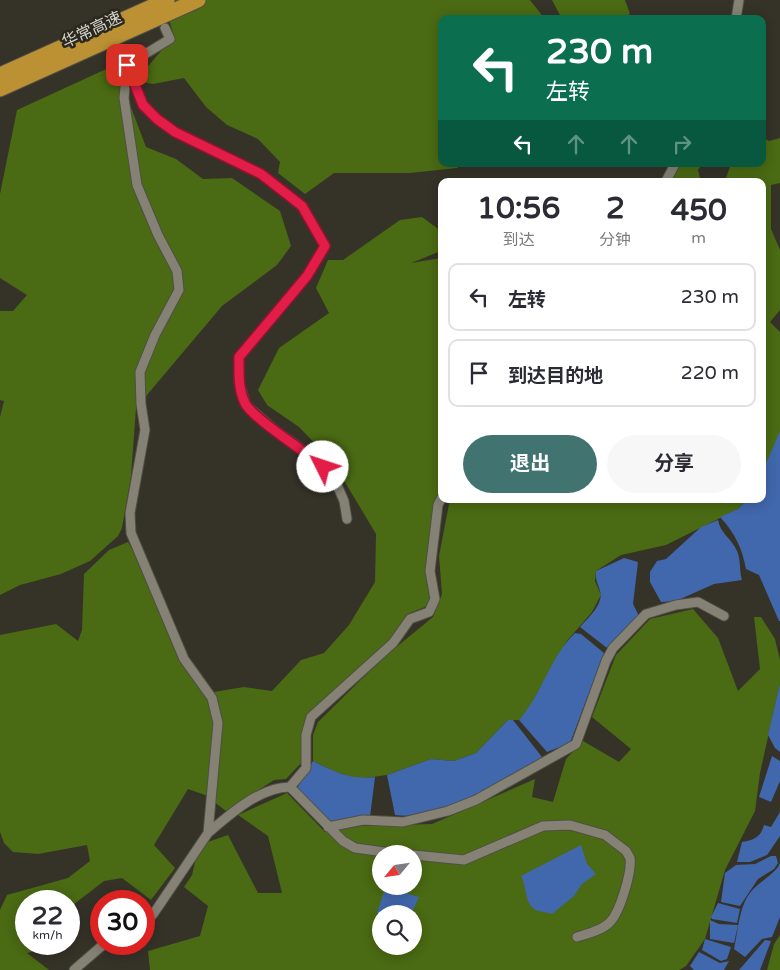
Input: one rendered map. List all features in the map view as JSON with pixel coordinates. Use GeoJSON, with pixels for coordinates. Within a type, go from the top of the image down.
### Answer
{"type":"FeatureCollection","features":[{"type":"Feature","properties":{"kind":"highway","name":"华常高速"},"geometry":{"type":"LineString","coordinates":[[0,75],[167,0]]}},
{"type":"Feature","properties":{"kind":"highway","name":"华常高速"},"geometry":{"type":"LineString","coordinates":[[0,89],[198,0]]}},
{"type":"Feature","properties":{"kind":"street"},"geometry":{"type":"LineString","coordinates":[[737,15],[739,0]]}},
{"type":"Feature","properties":{"kind":"street"},"geometry":{"type":"LineString","coordinates":[[127,65],[170,39],[165,28]]}},
{"type":"Feature","properties":{"kind":"street"},"geometry":{"type":"LineString","coordinates":[[127,65],[143,105],[157,119],[175,132],[261,174],[302,206],[325,246],[307,276],[239,357],[239,382],[246,405],[276,431],[311,456],[334,478],[344,501],[347,519]]}},
{"type":"Feature","properties":{"kind":"street"},"geometry":{"type":"LineString","coordinates":[[127,65],[124,98],[125,119],[137,185],[158,236],[177,270],[179,290],[155,335],[140,372],[141,404],[145,430],[130,513],[131,533],[184,659],[212,698],[218,723],[208,833]]}},
{"type":"Feature","properties":{"kind":"street"},"geometry":{"type":"LineString","coordinates":[[290,788],[306,768],[306,735],[312,717],[393,644],[410,619],[428,612],[435,598],[430,571],[439,503]]}},
{"type":"Feature","properties":{"kind":"street"},"geometry":{"type":"LineString","coordinates":[[328,827],[363,820],[403,822],[448,811],[476,800],[576,744],[610,654],[631,628],[646,614],[698,602],[724,616]]}},
{"type":"Feature","properties":{"kind":"street"},"geometry":{"type":"LineString","coordinates":[[155,912],[208,833],[258,796],[279,787],[290,788],[343,841],[355,848],[372,850]]}},
{"type":"Feature","properties":{"kind":"street"},"geometry":{"type":"LineString","coordinates":[[422,857],[464,860],[543,826],[570,825],[605,836],[626,851],[630,858],[626,884],[617,913],[609,924],[577,937]]}},
{"type":"Feature","properties":{"kind":"street"},"geometry":{"type":"LineString","coordinates":[[74,970],[91,955]]}},
{"type":"Feature","properties":{"kind":"green space"},"geometry":{"type":"Polygon","coordinates":[[[163,0],[530,0],[542,15],[438,15],[438,167],[458,167],[410,173],[334,173],[305,194],[278,173],[280,162],[258,139],[227,125],[206,107],[184,78],[153,84],[143,82],[142,73],[174,36],[163,0]]]}},
{"type":"Feature","properties":{"kind":"green space"},"geometry":{"type":"Polygon","coordinates":[[[552,0],[625,0],[630,14],[628,15],[560,15],[552,0]]]}},
{"type":"Feature","properties":{"kind":"green space"},"geometry":{"type":"Polygon","coordinates":[[[115,65],[146,147],[176,159],[203,179],[232,178],[280,211],[291,246],[277,265],[222,306],[136,408],[131,476],[122,528],[118,536],[90,561],[61,574],[20,585],[0,595],[0,417],[4,401],[0,400],[0,311],[13,311],[27,295],[0,278],[0,194],[17,110],[115,65]]]}},
{"type":"Feature","properties":{"kind":"green space"},"geometry":{"type":"Polygon","coordinates":[[[780,138],[780,183],[771,185],[771,229],[780,250],[780,310],[770,322],[780,332],[780,436],[766,466],[766,178],[726,178],[730,167],[766,167],[766,139],[769,141],[780,138]]]}},
{"type":"Feature","properties":{"kind":"green space"},"geometry":{"type":"Polygon","coordinates":[[[678,167],[700,167],[698,170],[700,178],[672,178],[678,167]]]}},
{"type":"Feature","properties":{"kind":"green space"},"geometry":{"type":"Polygon","coordinates":[[[422,217],[438,229],[438,252],[411,263],[438,258],[438,497],[430,530],[428,573],[430,600],[425,607],[410,613],[391,639],[305,722],[302,762],[286,779],[274,780],[226,811],[205,795],[188,789],[154,845],[175,868],[155,895],[155,890],[138,890],[122,878],[104,881],[80,900],[80,890],[25,890],[68,878],[90,861],[87,845],[38,854],[13,852],[4,843],[0,832],[0,635],[56,624],[78,641],[82,630],[84,574],[109,550],[128,542],[177,655],[214,692],[244,687],[272,691],[301,660],[324,653],[349,625],[375,582],[376,534],[333,462],[299,427],[267,405],[258,390],[279,348],[329,313],[316,288],[328,260],[343,260],[400,220],[422,217]]]}},
{"type":"Feature","properties":{"kind":"green space"},"geometry":{"type":"Polygon","coordinates":[[[449,503],[744,503],[738,509],[666,545],[621,555],[596,571],[595,581],[601,595],[592,612],[567,641],[527,711],[519,720],[508,720],[476,753],[454,761],[431,759],[387,775],[358,779],[335,772],[313,761],[313,735],[318,722],[383,658],[433,617],[442,594],[439,556],[449,503]]]}},
{"type":"Feature","properties":{"kind":"green space"},"geometry":{"type":"Polygon","coordinates":[[[693,609],[718,638],[738,691],[760,669],[754,617],[761,617],[775,639],[780,660],[780,683],[760,773],[755,811],[725,870],[705,939],[686,966],[679,970],[150,970],[148,955],[155,955],[155,949],[200,936],[208,906],[184,887],[192,875],[199,845],[228,835],[258,893],[282,893],[268,836],[238,815],[287,793],[325,832],[360,826],[432,824],[535,779],[532,797],[553,802],[566,759],[583,741],[619,762],[631,749],[592,717],[616,655],[650,619],[693,609]]]}},
{"type":"Feature","properties":{"kind":"green space"},"geometry":{"type":"Polygon","coordinates":[[[15,893],[15,955],[30,955],[49,970],[0,970],[0,910],[7,895],[15,893]]]}},
{"type":"Feature","properties":{"kind":"green space"},"geometry":{"type":"Polygon","coordinates":[[[780,935],[780,970],[767,970],[774,944],[780,935]]]}},
{"type":"Feature","properties":{"kind":"water"},"geometry":{"type":"Polygon","coordinates":[[[780,431],[780,621],[759,575],[746,569],[737,541],[720,517],[738,509],[744,503],[766,503],[766,463],[780,431]]]}},
{"type":"Feature","properties":{"kind":"water"},"geometry":{"type":"Polygon","coordinates":[[[718,520],[721,529],[737,551],[742,580],[714,584],[676,601],[661,602],[650,582],[650,572],[657,561],[666,559],[701,527],[718,520]]]}},
{"type":"Feature","properties":{"kind":"water"},"geometry":{"type":"Polygon","coordinates":[[[624,558],[638,562],[633,604],[639,616],[607,648],[580,627],[600,601],[601,596],[596,579],[596,571],[624,558]]]}},
{"type":"Feature","properties":{"kind":"water"},"geometry":{"type":"Polygon","coordinates":[[[575,633],[581,634],[604,653],[570,743],[547,752],[519,720],[534,699],[559,653],[575,633]]]}},
{"type":"Feature","properties":{"kind":"water"},"geometry":{"type":"Polygon","coordinates":[[[780,683],[780,752],[775,748],[768,735],[780,683]]]}},
{"type":"Feature","properties":{"kind":"water"},"geometry":{"type":"Polygon","coordinates":[[[508,720],[513,720],[542,757],[492,788],[452,806],[413,816],[395,815],[387,775],[431,759],[454,761],[476,753],[508,720]]]}},
{"type":"Feature","properties":{"kind":"water"},"geometry":{"type":"Polygon","coordinates":[[[772,756],[780,761],[780,781],[771,802],[759,797],[772,756]]]}},
{"type":"Feature","properties":{"kind":"water"},"geometry":{"type":"Polygon","coordinates":[[[313,761],[336,772],[350,776],[375,777],[370,817],[331,825],[296,790],[313,761]]]}},
{"type":"Feature","properties":{"kind":"water"},"geometry":{"type":"Polygon","coordinates":[[[780,812],[780,836],[767,855],[750,862],[737,862],[742,842],[756,837],[764,825],[771,827],[780,812]]]}},
{"type":"Feature","properties":{"kind":"water"},"geometry":{"type":"Polygon","coordinates":[[[581,845],[587,864],[596,874],[582,884],[574,896],[552,914],[538,911],[532,907],[529,904],[521,876],[581,845]]]}},
{"type":"Feature","properties":{"kind":"water"},"geometry":{"type":"Polygon","coordinates":[[[771,856],[776,856],[778,863],[774,869],[758,879],[740,906],[721,902],[725,873],[736,865],[755,864],[771,856]]]}},
{"type":"Feature","properties":{"kind":"water"},"geometry":{"type":"Polygon","coordinates":[[[780,863],[780,917],[772,937],[762,939],[745,957],[734,949],[743,905],[753,889],[775,871],[780,863]]]}},
{"type":"Feature","properties":{"kind":"water"},"geometry":{"type":"Polygon","coordinates":[[[383,895],[412,895],[419,897],[415,905],[380,905],[383,895]]]}},
{"type":"Feature","properties":{"kind":"water"},"geometry":{"type":"Polygon","coordinates":[[[718,903],[740,909],[737,923],[712,919],[711,917],[718,903]]]}},
{"type":"Feature","properties":{"kind":"water"},"geometry":{"type":"Polygon","coordinates":[[[710,920],[719,924],[738,925],[734,943],[710,939],[710,920]]]}},
{"type":"Feature","properties":{"kind":"water"},"geometry":{"type":"Polygon","coordinates":[[[705,939],[731,947],[727,959],[721,961],[702,950],[705,939]]]}},
{"type":"Feature","properties":{"kind":"water"},"geometry":{"type":"Polygon","coordinates":[[[765,940],[771,941],[760,970],[739,970],[765,940]]]}},
{"type":"Feature","properties":{"kind":"water"},"geometry":{"type":"Polygon","coordinates":[[[699,952],[720,963],[729,961],[724,970],[694,970],[690,966],[699,952]]]}},
{"type":"Feature","properties":{"kind":"route"},"geometry":{"type":"LineString","coordinates":[[127,65],[136,92],[143,105],[157,119],[175,132],[261,174],[302,206],[325,246],[307,276],[239,357],[239,382],[246,405],[323,467]]}}]}
